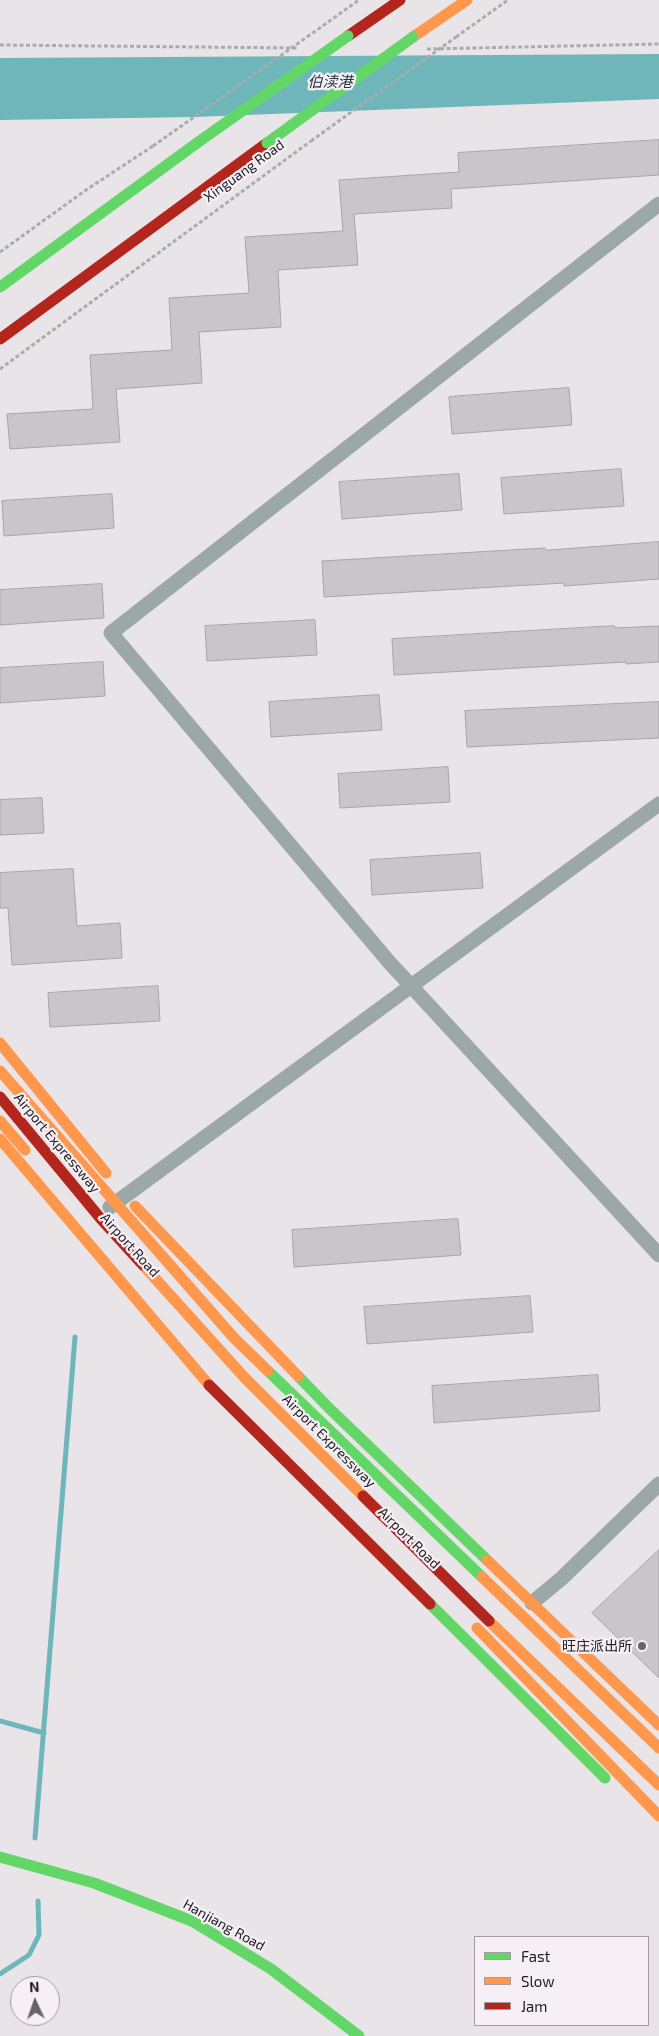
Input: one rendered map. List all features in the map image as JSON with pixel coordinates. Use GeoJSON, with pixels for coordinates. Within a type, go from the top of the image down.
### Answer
{"type":"FeatureCollection","features":[{"type":"Feature","properties":{"kind":"main road"},"geometry":{"type":"LineString","coordinates":[[0,287],[197,143],[400,0]]}},
{"type":"Feature","properties":{"kind":"main road","name":"Xinguang Road"},"geometry":{"type":"LineString","coordinates":[[0,338],[467,0]]}},
{"type":"Feature","properties":{"kind":"main road"},"geometry":{"type":"LineString","coordinates":[[0,1043],[119,1188],[329,1408],[659,1725]]}},
{"type":"Feature","properties":{"kind":"main road","name":"Airport Expressway"},"geometry":{"type":"LineString","coordinates":[[0,1071],[234,1338],[659,1748]]}},
{"type":"Feature","properties":{"kind":"main road","name":"Airport Expressway"},"geometry":{"type":"LineString","coordinates":[[0,1097],[102,1219],[244,1377],[433,1566],[659,1785]]}},
{"type":"Feature","properties":{"kind":"main road"},"geometry":{"type":"LineString","coordinates":[[0,1121],[32,1158]]}},
{"type":"Feature","properties":{"kind":"main road"},"geometry":{"type":"LineString","coordinates":[[0,1139],[198,1374],[605,1778],[659,1825]]}},
{"type":"Feature","properties":{"kind":"main road","name":"Airport Road"},"geometry":{"type":"LineString","coordinates":[[72,1202],[188,1333]]}},
{"type":"Feature","properties":{"kind":"main road"},"geometry":{"type":"LineString","coordinates":[[235,1384],[291,1440]]}},
{"type":"Feature","properties":{"kind":"main road"},"geometry":{"type":"LineString","coordinates":[[472,1623],[659,1816]]}},
{"type":"Feature","properties":{"kind":"main road","name":"Hanjiang Road"},"geometry":{"type":"LineString","coordinates":[[0,1857],[94,1883],[192,1921],[271,1969],[359,2036]]}},
{"type":"Feature","properties":{"kind":"street"},"geometry":{"type":"LineString","coordinates":[[659,204],[111,633],[389,962],[659,1255]]}},
{"type":"Feature","properties":{"kind":"street"},"geometry":{"type":"LineString","coordinates":[[90,1222],[119,1188],[411,986],[659,804]]}},
{"type":"Feature","properties":{"kind":"street"},"geometry":{"type":"LineString","coordinates":[[532,1603],[562,1578],[659,1484]]}},
{"type":"Feature","properties":{"kind":"path"},"geometry":{"type":"LineString","coordinates":[[0,252],[359,0]]}},
{"type":"Feature","properties":{"kind":"path","name":"Xinguang Road"},"geometry":{"type":"LineString","coordinates":[[0,369],[311,141],[508,0]]}},
{"type":"Feature","properties":{"kind":"water","name":"伯渎港"},"geometry":{"type":"Polygon","coordinates":[[[659,54],[659,99],[194,117],[0,120],[0,58],[659,54]]]}},
{"type":"Feature","properties":{"kind":"building"},"geometry":{"type":"Polygon","coordinates":[[[659,140],[659,175],[451,189],[452,208],[354,214],[358,265],[278,270],[281,327],[199,332],[202,383],[116,389],[120,442],[10,449],[7,414],[93,409],[90,355],[172,350],[169,298],[249,293],[245,237],[343,231],[339,180],[459,172],[458,153],[659,140]]]}},
{"type":"Feature","properties":{"kind":"building"},"geometry":{"type":"Polygon","coordinates":[[[569,388],[572,425],[452,434],[449,397],[569,388]]]}},
{"type":"Feature","properties":{"kind":"building"},"geometry":{"type":"Polygon","coordinates":[[[621,469],[624,506],[504,514],[501,478],[621,469]]]}},
{"type":"Feature","properties":{"kind":"building"},"geometry":{"type":"Polygon","coordinates":[[[459,474],[462,510],[342,519],[339,482],[459,474]]]}},
{"type":"Feature","properties":{"kind":"building"},"geometry":{"type":"Polygon","coordinates":[[[112,494],[114,528],[4,536],[2,501],[112,494]]]}},
{"type":"Feature","properties":{"kind":"building"},"geometry":{"type":"Polygon","coordinates":[[[659,542],[659,579],[564,586],[564,583],[324,597],[322,561],[545,548],[546,550],[659,542]]]}},
{"type":"Feature","properties":{"kind":"building"},"geometry":{"type":"Polygon","coordinates":[[[102,584],[104,618],[0,625],[0,590],[102,584]]]}},
{"type":"Feature","properties":{"kind":"building"},"geometry":{"type":"Polygon","coordinates":[[[315,620],[317,655],[207,661],[205,626],[315,620]]]}},
{"type":"Feature","properties":{"kind":"building"},"geometry":{"type":"Polygon","coordinates":[[[614,626],[615,628],[659,626],[659,662],[626,664],[626,662],[394,675],[392,639],[614,626]]]}},
{"type":"Feature","properties":{"kind":"building"},"geometry":{"type":"Polygon","coordinates":[[[103,662],[105,696],[0,703],[0,668],[103,662]]]}},
{"type":"Feature","properties":{"kind":"building"},"geometry":{"type":"Polygon","coordinates":[[[379,695],[382,730],[271,737],[269,702],[379,695]]]}},
{"type":"Feature","properties":{"kind":"building"},"geometry":{"type":"Polygon","coordinates":[[[659,702],[659,738],[467,747],[465,711],[659,702]]]}},
{"type":"Feature","properties":{"kind":"building"},"geometry":{"type":"Polygon","coordinates":[[[448,767],[450,802],[340,808],[338,774],[448,767]]]}},
{"type":"Feature","properties":{"kind":"building"},"geometry":{"type":"Polygon","coordinates":[[[42,798],[44,833],[0,835],[0,800],[42,798]]]}},
{"type":"Feature","properties":{"kind":"building"},"geometry":{"type":"Polygon","coordinates":[[[480,853],[483,888],[372,895],[370,860],[480,853]]]}},
{"type":"Feature","properties":{"kind":"building"},"geometry":{"type":"Polygon","coordinates":[[[73,869],[77,926],[120,923],[122,958],[12,965],[8,908],[0,908],[0,873],[73,869]]]}},
{"type":"Feature","properties":{"kind":"building"},"geometry":{"type":"Polygon","coordinates":[[[158,986],[160,1021],[50,1027],[48,993],[158,986]]]}},
{"type":"Feature","properties":{"kind":"building"},"geometry":{"type":"Polygon","coordinates":[[[458,1219],[461,1255],[294,1267],[292,1230],[458,1219]]]}},
{"type":"Feature","properties":{"kind":"building"},"geometry":{"type":"Polygon","coordinates":[[[530,1296],[533,1332],[367,1344],[364,1307],[530,1296]]]}},
{"type":"Feature","properties":{"kind":"building"},"geometry":{"type":"Polygon","coordinates":[[[598,1375],[600,1411],[434,1423],[432,1386],[598,1375]]]}},
{"type":"Feature","properties":{"kind":"building","name":"旺庄派出所"},"geometry":{"type":"Polygon","coordinates":[[[659,1550],[659,1678],[592,1613],[659,1550]]]}},
{"type":"Feature","properties":{"kind":"waterway"},"geometry":{"type":"LineString","coordinates":[[35,1838],[75,1337]]}},
{"type":"Feature","properties":{"kind":"waterway"},"geometry":{"type":"LineString","coordinates":[[0,1721],[44,1733]]}},
{"type":"Feature","properties":{"kind":"waterway"},"geometry":{"type":"LineString","coordinates":[[0,1974],[29,1955],[39,1935],[38,1901]]}},
{"type":"Feature","properties":{"kind":"traffic: fast"},"geometry":{"type":"LineString","coordinates":[[197,143],[348,36]]}},
{"type":"Feature","properties":{"kind":"traffic: fast"},"geometry":{"type":"LineString","coordinates":[[267,143],[413,37]]}},
{"type":"Feature","properties":{"kind":"traffic: fast"},"geometry":{"type":"LineString","coordinates":[[0,287],[197,143]]}},
{"type":"Feature","properties":{"kind":"traffic: fast"},"geometry":{"type":"LineString","coordinates":[[268,1371],[482,1577]]}},
{"type":"Feature","properties":{"kind":"traffic: fast"},"geometry":{"type":"LineString","coordinates":[[298,1376],[487,1560]]}},
{"type":"Feature","properties":{"kind":"traffic: fast"},"geometry":{"type":"LineString","coordinates":[[430,1604],[605,1778]]}},
{"type":"Feature","properties":{"kind":"traffic: fast"},"geometry":{"type":"LineString","coordinates":[[0,1857],[94,1883],[192,1921],[271,1969],[359,2036]]}},
{"type":"Feature","properties":{"kind":"traffic: slow"},"geometry":{"type":"LineString","coordinates":[[413,37],[467,0]]}},
{"type":"Feature","properties":{"kind":"traffic: slow"},"geometry":{"type":"LineString","coordinates":[[0,1043],[106,1173]]}},
{"type":"Feature","properties":{"kind":"traffic: slow"},"geometry":{"type":"LineString","coordinates":[[0,1071],[234,1338],[268,1371]]}},
{"type":"Feature","properties":{"kind":"traffic: slow"},"geometry":{"type":"LineString","coordinates":[[0,1121],[25,1150]]}},
{"type":"Feature","properties":{"kind":"traffic: slow"},"geometry":{"type":"LineString","coordinates":[[0,1139],[209,1385]]}},
{"type":"Feature","properties":{"kind":"traffic: slow"},"geometry":{"type":"LineString","coordinates":[[135,1206],[298,1376]]}},
{"type":"Feature","properties":{"kind":"traffic: slow"},"geometry":{"type":"LineString","coordinates":[[143,1265],[244,1377],[363,1496]]}},
{"type":"Feature","properties":{"kind":"traffic: slow"},"geometry":{"type":"LineString","coordinates":[[487,1560],[659,1725]]}},
{"type":"Feature","properties":{"kind":"traffic: slow"},"geometry":{"type":"LineString","coordinates":[[482,1577],[659,1748]]}},
{"type":"Feature","properties":{"kind":"traffic: slow"},"geometry":{"type":"LineString","coordinates":[[489,1621],[659,1785]]}},
{"type":"Feature","properties":{"kind":"traffic: slow"},"geometry":{"type":"LineString","coordinates":[[477,1628],[659,1816]]}},
{"type":"Feature","properties":{"kind":"traffic: jam"},"geometry":{"type":"LineString","coordinates":[[348,36],[400,0]]}},
{"type":"Feature","properties":{"kind":"traffic: jam"},"geometry":{"type":"LineString","coordinates":[[0,339],[267,143]]}},
{"type":"Feature","properties":{"kind":"traffic: jam"},"geometry":{"type":"LineString","coordinates":[[0,1097],[101,1219],[143,1265]]}},
{"type":"Feature","properties":{"kind":"traffic: jam"},"geometry":{"type":"LineString","coordinates":[[209,1385],[430,1604]]}},
{"type":"Feature","properties":{"kind":"traffic: jam"},"geometry":{"type":"LineString","coordinates":[[363,1496],[489,1621]]}},
{"type":"Feature","properties":{"kind":"place","name":"旺庄派出所"},"geometry":{"type":"Point","coordinates":[642,1646]}}]}
